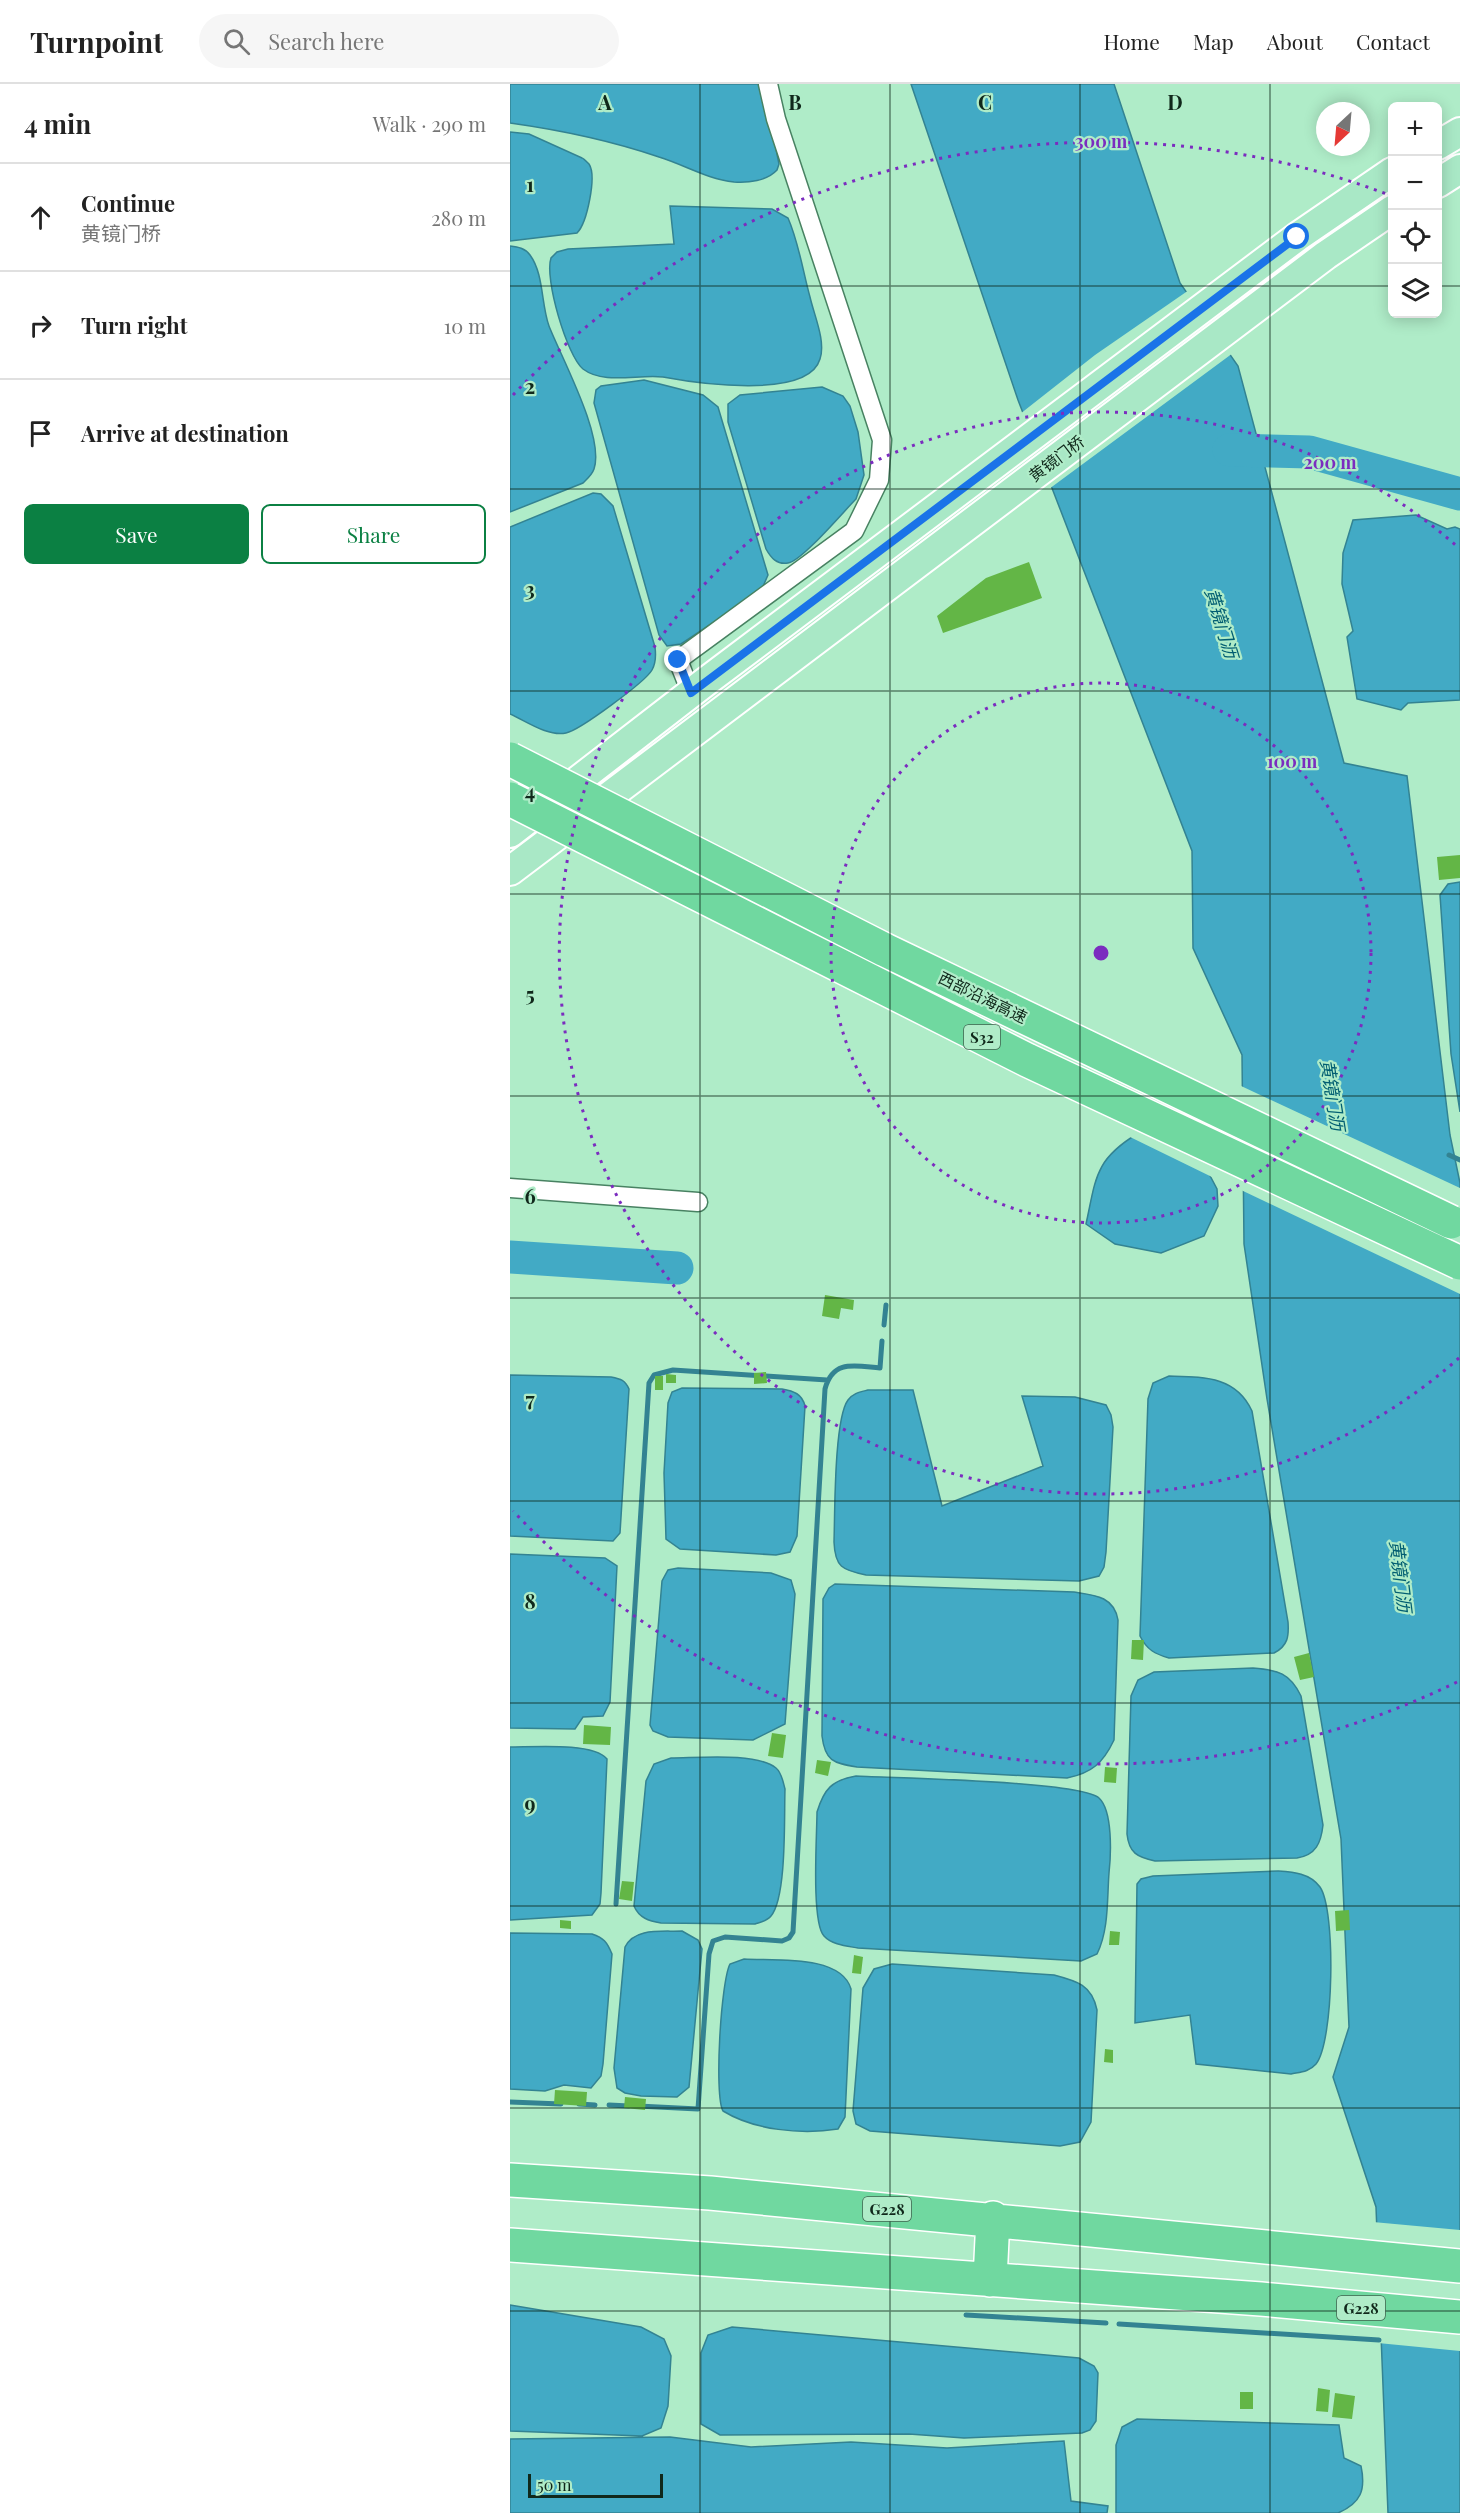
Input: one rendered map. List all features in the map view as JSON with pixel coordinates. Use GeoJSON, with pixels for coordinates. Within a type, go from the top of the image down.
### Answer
{"type":"FeatureCollection","features":[{"type":"Feature","properties":{"kind":"highway","name":"西部沿海高速"},"geometry":{"type":"LineString","coordinates":[[510,759],[885,950],[1457,1224]]}},
{"type":"Feature","properties":{"kind":"highway","name":"S32"},"geometry":{"type":"LineString","coordinates":[[510,799],[1026,1060],[1460,1263]]}},
{"type":"Feature","properties":{"kind":"highway","name":"G228"},"geometry":{"type":"LineString","coordinates":[[510,2180],[710,2193],[993,2218],[1460,2266]]}},
{"type":"Feature","properties":{"kind":"highway"},"geometry":{"type":"LineString","coordinates":[[990,2280],[993,2218]]}},
{"type":"Feature","properties":{"kind":"highway","name":"G228"},"geometry":{"type":"LineString","coordinates":[[510,2245],[1261,2299],[1460,2316]]}},
{"type":"Feature","properties":{"kind":"main road"},"geometry":{"type":"LineString","coordinates":[[1442,142],[1460,132]]}},
{"type":"Feature","properties":{"kind":"main road"},"geometry":{"type":"LineString","coordinates":[[1442,180],[1460,169]]}},
{"type":"Feature","properties":{"kind":"main road","name":"黄镜门桥"},"geometry":{"type":"LineString","coordinates":[[510,833],[698,688],[1297,237],[1388,175]]}},
{"type":"Feature","properties":{"kind":"main road","name":"黄镜门桥"},"geometry":{"type":"LineString","coordinates":[[510,871],[1326,255],[1388,213]]}},
{"type":"Feature","properties":{"kind":"street"},"geometry":{"type":"LineString","coordinates":[[698,688],[678,660],[854,531],[879,480],[882,440],[776,119],[768,84]]}},
{"type":"Feature","properties":{"kind":"street"},"geometry":{"type":"LineString","coordinates":[[510,1188],[698,1202]]}},
{"type":"Feature","properties":{"kind":"water"},"geometry":{"type":"Polygon","coordinates":[[[510,84],[763,84],[779,164],[773,174],[763,179],[734,182],[715,178],[669,160],[623,146],[510,123],[510,84]]]}},
{"type":"Feature","properties":{"kind":"water","name":"黄镜门沥"},"geometry":{"type":"Polygon","coordinates":[[[911,84],[1114,84],[1180,283],[1238,366],[1344,763],[1407,776],[1450,1135],[1460,1183],[1460,2513],[1388,2513],[1376,2207],[1333,2077],[1349,2027],[1341,1839],[1267,1399],[1244,1244],[1242,1055],[1193,948],[1192,851],[1018,400],[911,84]]]}},
{"type":"Feature","properties":{"kind":"water"},"geometry":{"type":"Polygon","coordinates":[[[510,132],[529,134],[583,158],[589,164],[592,178],[590,199],[581,228],[577,233],[510,241],[510,132]]]}},
{"type":"Feature","properties":{"kind":"water"},"geometry":{"type":"Polygon","coordinates":[[[670,206],[772,209],[788,218],[798,247],[821,336],[820,359],[811,372],[795,380],[749,386],[653,376],[601,377],[583,369],[570,349],[558,316],[551,282],[551,258],[557,252],[568,249],[674,244],[670,206]]]}},
{"type":"Feature","properties":{"kind":"water"},"geometry":{"type":"Polygon","coordinates":[[[510,246],[526,251],[535,263],[549,326],[588,418],[596,455],[594,469],[583,483],[510,512],[510,246]]]}},
{"type":"Feature","properties":{"kind":"water"},"geometry":{"type":"Polygon","coordinates":[[[644,380],[703,395],[718,407],[768,575],[761,591],[681,644],[667,646],[659,635],[594,403],[596,390],[601,386],[644,380]]]}},
{"type":"Feature","properties":{"kind":"water"},"geometry":{"type":"Polygon","coordinates":[[[822,387],[843,396],[850,406],[858,432],[864,475],[856,499],[802,554],[788,563],[781,563],[772,558],[766,549],[728,422],[728,404],[740,395],[822,387]]]}},
{"type":"Feature","properties":{"kind":"water"},"geometry":{"type":"Polygon","coordinates":[[[593,493],[601,494],[613,506],[655,647],[655,662],[647,676],[598,715],[566,733],[552,733],[510,714],[510,527],[593,493]]]}},
{"type":"Feature","properties":{"kind":"water"},"geometry":{"type":"Polygon","coordinates":[[[1416,515],[1447,529],[1455,527],[1460,529],[1460,700],[1408,703],[1401,710],[1357,699],[1347,637],[1353,631],[1342,584],[1343,553],[1353,520],[1416,515]]]}},
{"type":"Feature","properties":{"kind":"water"},"geometry":{"type":"Polygon","coordinates":[[[1460,882],[1460,1112],[1451,1054],[1440,895],[1448,884],[1460,882]]]}},
{"type":"Feature","properties":{"kind":"water"},"geometry":{"type":"Polygon","coordinates":[[[1137,1134],[1207,1170],[1217,1189],[1218,1206],[1204,1236],[1161,1253],[1115,1244],[1086,1224],[1099,1172],[1112,1153],[1137,1134]]]}},
{"type":"Feature","properties":{"kind":"water"},"geometry":{"type":"Polygon","coordinates":[[[510,1375],[611,1377],[622,1380],[626,1384],[629,1389],[620,1533],[613,1541],[510,1536],[510,1375]]]}},
{"type":"Feature","properties":{"kind":"water"},"geometry":{"type":"Polygon","coordinates":[[[1169,1376],[1206,1378],[1228,1385],[1245,1399],[1252,1411],[1288,1622],[1287,1640],[1274,1653],[1169,1658],[1152,1651],[1140,1636],[1148,1399],[1153,1383],[1169,1376]]]}},
{"type":"Feature","properties":{"kind":"water"},"geometry":{"type":"Polygon","coordinates":[[[682,1388],[782,1389],[794,1392],[802,1399],[805,1406],[797,1536],[790,1552],[776,1555],[680,1549],[666,1539],[664,1473],[668,1403],[672,1392],[682,1388]]]}},
{"type":"Feature","properties":{"kind":"water"},"geometry":{"type":"Polygon","coordinates":[[[868,1390],[913,1390],[942,1506],[1043,1466],[1022,1396],[1075,1397],[1106,1405],[1113,1427],[1106,1552],[1104,1567],[1099,1576],[1079,1581],[866,1575],[841,1566],[836,1557],[834,1542],[836,1468],[840,1426],[843,1410],[848,1400],[854,1394],[868,1390]]]}},
{"type":"Feature","properties":{"kind":"water"},"geometry":{"type":"Polygon","coordinates":[[[510,1554],[605,1558],[617,1566],[610,1702],[603,1716],[583,1717],[575,1729],[510,1728],[510,1554]]]}},
{"type":"Feature","properties":{"kind":"water"},"geometry":{"type":"Polygon","coordinates":[[[678,1568],[771,1573],[791,1580],[795,1594],[785,1724],[753,1740],[668,1737],[653,1731],[650,1725],[662,1581],[668,1570],[678,1568]]]}},
{"type":"Feature","properties":{"kind":"water"},"geometry":{"type":"Polygon","coordinates":[[[835,1584],[1074,1592],[1108,1601],[1116,1612],[1118,1620],[1114,1740],[1110,1748],[1096,1766],[1067,1778],[857,1767],[836,1762],[825,1751],[822,1736],[823,1599],[829,1588],[835,1584]]]}},
{"type":"Feature","properties":{"kind":"water"},"geometry":{"type":"Polygon","coordinates":[[[1253,1668],[1282,1674],[1292,1682],[1301,1696],[1323,1825],[1316,1847],[1309,1854],[1297,1858],[1155,1861],[1139,1856],[1132,1850],[1127,1834],[1131,1696],[1138,1680],[1154,1672],[1253,1668]]]}},
{"type":"Feature","properties":{"kind":"water"},"geometry":{"type":"Polygon","coordinates":[[[510,1747],[576,1748],[589,1750],[607,1759],[600,1904],[592,1915],[510,1920],[510,1747]]]}},
{"type":"Feature","properties":{"kind":"water"},"geometry":{"type":"Polygon","coordinates":[[[671,1758],[741,1758],[767,1763],[780,1772],[785,1789],[782,1875],[776,1906],[766,1920],[755,1924],[661,1923],[645,1918],[636,1910],[634,1906],[646,1781],[654,1764],[671,1758]]]}},
{"type":"Feature","properties":{"kind":"water"},"geometry":{"type":"Polygon","coordinates":[[[856,1776],[1024,1784],[1085,1792],[1099,1798],[1107,1813],[1110,1845],[1106,1925],[1097,1954],[1081,1961],[858,1948],[840,1945],[827,1939],[820,1928],[817,1914],[817,1812],[830,1787],[841,1780],[856,1776]]]}},
{"type":"Feature","properties":{"kind":"water"},"geometry":{"type":"Polygon","coordinates":[[[1278,1871],[1306,1876],[1316,1882],[1325,1900],[1329,1921],[1331,1976],[1322,2051],[1311,2069],[1291,2074],[1196,2064],[1190,2015],[1135,2023],[1137,1884],[1141,1879],[1153,1876],[1278,1871]]]}},
{"type":"Feature","properties":{"kind":"water"},"geometry":{"type":"Polygon","coordinates":[[[682,1931],[698,1940],[702,1949],[689,2087],[677,2097],[625,2093],[617,2088],[614,2068],[625,1947],[635,1936],[642,1933],[682,1931]]]}},
{"type":"Feature","properties":{"kind":"water"},"geometry":{"type":"Polygon","coordinates":[[[510,1933],[592,1934],[605,1941],[608,1946],[612,1954],[603,2064],[601,2076],[591,2088],[564,2085],[545,2091],[510,2089],[510,1933]]]}},
{"type":"Feature","properties":{"kind":"water"},"geometry":{"type":"Polygon","coordinates":[[[744,1959],[788,1960],[821,1965],[845,1978],[851,1989],[845,2117],[838,2129],[794,2131],[763,2127],[723,2111],[720,2101],[719,2062],[724,1992],[730,1964],[744,1959]]]}},
{"type":"Feature","properties":{"kind":"water"},"geometry":{"type":"Polygon","coordinates":[[[892,1964],[1054,1975],[1082,1985],[1091,1995],[1097,2010],[1091,2122],[1080,2142],[1060,2146],[870,2131],[856,2124],[853,2111],[863,1988],[874,1969],[892,1964]]]}},
{"type":"Feature","properties":{"kind":"water"},"geometry":{"type":"Polygon","coordinates":[[[510,2305],[641,2327],[664,2339],[671,2356],[668,2406],[661,2428],[642,2436],[510,2431],[510,2305]]]}},
{"type":"Feature","properties":{"kind":"water"},"geometry":{"type":"Polygon","coordinates":[[[732,2327],[1079,2358],[1094,2366],[1098,2373],[1096,2421],[1090,2430],[1082,2433],[964,2438],[909,2434],[720,2435],[701,2424],[701,2353],[708,2335],[732,2327]]]}},
{"type":"Feature","properties":{"kind":"water"},"geometry":{"type":"Polygon","coordinates":[[[1137,2419],[1339,2425],[1344,2458],[1361,2466],[1362,2489],[1352,2505],[1338,2513],[1116,2513],[1116,2445],[1122,2427],[1137,2419]]]}},
{"type":"Feature","properties":{"kind":"water"},"geometry":{"type":"Polygon","coordinates":[[[670,2437],[751,2447],[851,2442],[947,2448],[1064,2441],[1071,2501],[1108,2506],[1107,2513],[510,2513],[510,2439],[670,2437]]]}},
{"type":"Feature","properties":{"kind":"pier"},"geometry":{"type":"Polygon","coordinates":[[[1189,290],[1233,353],[1049,489],[1020,414],[1095,355],[1189,290]]]}},
{"type":"Feature","properties":{"kind":"pier"},"geometry":{"type":"Polygon","coordinates":[[[1239,1085],[1460,1188],[1460,1294],[1241,1190],[1239,1085]]]}},
{"type":"Feature","properties":{"kind":"pier"},"geometry":{"type":"Polygon","coordinates":[[[1135,1131],[1209,1167],[1214,1178],[1128,1136],[1135,1131]]]}},
{"type":"Feature","properties":{"kind":"pier"},"geometry":{"type":"Polygon","coordinates":[[[1373,2222],[1460,2230],[1460,2351],[1378,2343],[1373,2222]]]}},
{"type":"Feature","properties":{"kind":"building"},"geometry":{"type":"Polygon","coordinates":[[[1029,562],[1042,598],[943,633],[937,616],[986,578],[1029,562]]]}},
{"type":"Feature","properties":{"kind":"building"},"geometry":{"type":"Polygon","coordinates":[[[1460,855],[1460,878],[1439,880],[1437,857],[1460,855]]]}},
{"type":"Feature","properties":{"kind":"building"},"geometry":{"type":"Polygon","coordinates":[[[825,1295],[854,1300],[853,1310],[841,1308],[839,1319],[822,1316],[825,1295]]]}},
{"type":"Feature","properties":{"kind":"building"},"geometry":{"type":"Polygon","coordinates":[[[766,1372],[767,1383],[754,1384],[754,1373],[766,1372]]]}},
{"type":"Feature","properties":{"kind":"building"},"geometry":{"type":"Polygon","coordinates":[[[666,1374],[676,1375],[676,1383],[666,1383],[666,1374]]]}},
{"type":"Feature","properties":{"kind":"building"},"geometry":{"type":"Polygon","coordinates":[[[655,1376],[663,1376],[663,1390],[655,1390],[655,1376]]]}},
{"type":"Feature","properties":{"kind":"building"},"geometry":{"type":"Polygon","coordinates":[[[1132,1640],[1144,1640],[1143,1660],[1131,1659],[1132,1640]]]}},
{"type":"Feature","properties":{"kind":"building"},"geometry":{"type":"Polygon","coordinates":[[[1309,1653],[1314,1677],[1300,1680],[1294,1657],[1309,1653]]]}},
{"type":"Feature","properties":{"kind":"building"},"geometry":{"type":"Polygon","coordinates":[[[584,1725],[611,1727],[610,1745],[583,1744],[584,1725]]]}},
{"type":"Feature","properties":{"kind":"building"},"geometry":{"type":"Polygon","coordinates":[[[772,1733],[786,1735],[783,1758],[768,1756],[772,1733]]]}},
{"type":"Feature","properties":{"kind":"building"},"geometry":{"type":"Polygon","coordinates":[[[817,1760],[831,1762],[828,1776],[815,1773],[817,1760]]]}},
{"type":"Feature","properties":{"kind":"building"},"geometry":{"type":"Polygon","coordinates":[[[1105,1767],[1117,1768],[1116,1783],[1104,1782],[1105,1767]]]}},
{"type":"Feature","properties":{"kind":"building"},"geometry":{"type":"Polygon","coordinates":[[[622,1881],[634,1882],[632,1901],[619,1899],[622,1881]]]}},
{"type":"Feature","properties":{"kind":"building"},"geometry":{"type":"Polygon","coordinates":[[[1349,1910],[1350,1930],[1336,1931],[1335,1911],[1349,1910]]]}},
{"type":"Feature","properties":{"kind":"building"},"geometry":{"type":"Polygon","coordinates":[[[560,1920],[571,1921],[571,1929],[560,1928],[560,1920]]]}},
{"type":"Feature","properties":{"kind":"building"},"geometry":{"type":"Polygon","coordinates":[[[1110,1931],[1120,1932],[1119,1945],[1109,1945],[1110,1931]]]}},
{"type":"Feature","properties":{"kind":"building"},"geometry":{"type":"Polygon","coordinates":[[[854,1955],[863,1957],[861,1974],[852,1973],[854,1955]]]}},
{"type":"Feature","properties":{"kind":"building"},"geometry":{"type":"Polygon","coordinates":[[[1105,2049],[1113,2050],[1113,2063],[1104,2062],[1105,2049]]]}},
{"type":"Feature","properties":{"kind":"building"},"geometry":{"type":"Polygon","coordinates":[[[555,2090],[587,2092],[586,2106],[554,2104],[555,2090]]]}},
{"type":"Feature","properties":{"kind":"building"},"geometry":{"type":"Polygon","coordinates":[[[625,2097],[646,2099],[645,2110],[624,2108],[625,2097]]]}},
{"type":"Feature","properties":{"kind":"building"},"geometry":{"type":"Polygon","coordinates":[[[1318,2388],[1330,2390],[1328,2412],[1316,2411],[1318,2388]]]}},
{"type":"Feature","properties":{"kind":"building"},"geometry":{"type":"Polygon","coordinates":[[[1240,2392],[1253,2392],[1253,2409],[1240,2409],[1240,2392]]]}},
{"type":"Feature","properties":{"kind":"building"},"geometry":{"type":"Polygon","coordinates":[[[1335,2393],[1355,2396],[1352,2419],[1332,2417],[1335,2393]]]}},
{"type":"Feature","properties":{"kind":"waterway"},"geometry":{"type":"LineString","coordinates":[[1229,450],[1309,452],[1460,494]]}},
{"type":"Feature","properties":{"kind":"waterway"},"geometry":{"type":"LineString","coordinates":[[1449,1155],[1460,1160]]}},
{"type":"Feature","properties":{"kind":"waterway"},"geometry":{"type":"LineString","coordinates":[[510,1257],[677,1268]]}},
{"type":"Feature","properties":{"kind":"waterway"},"geometry":{"type":"LineString","coordinates":[[884,1325],[886,1305]]}},
{"type":"Feature","properties":{"kind":"waterway"},"geometry":{"type":"LineString","coordinates":[[638,2106],[698,2109],[709,1954],[713,1941],[725,1937],[782,1941],[789,1938],[793,1932],[825,1389],[833,1373],[846,1366],[880,1368],[882,1341]]}},
{"type":"Feature","properties":{"kind":"waterway"},"geometry":{"type":"LineString","coordinates":[[616,1904],[649,1383],[654,1375],[673,1370],[827,1380]]}},
{"type":"Feature","properties":{"kind":"waterway"},"geometry":{"type":"LineString","coordinates":[[510,2102],[561,2104]]}},
{"type":"Feature","properties":{"kind":"waterway"},"geometry":{"type":"LineString","coordinates":[[579,2104],[595,2105]]}},
{"type":"Feature","properties":{"kind":"waterway"},"geometry":{"type":"LineString","coordinates":[[609,2105],[629,2106]]}},
{"type":"Feature","properties":{"kind":"waterway"},"geometry":{"type":"LineString","coordinates":[[966,2315],[1106,2323]]}},
{"type":"Feature","properties":{"kind":"waterway"},"geometry":{"type":"LineString","coordinates":[[1119,2324],[1379,2340]]}},
{"type":"Feature","properties":{"kind":"route"},"geometry":{"type":"LineString","coordinates":[[678,660],[691,693],[1297,237]]}}]}
